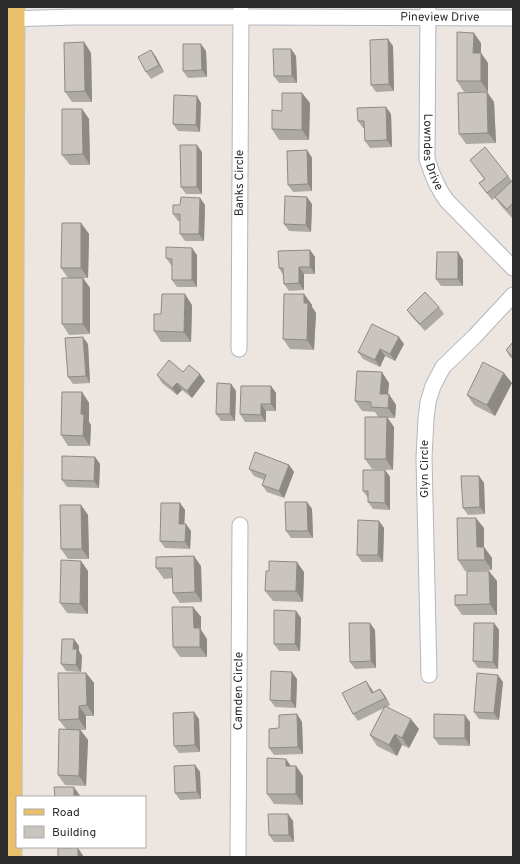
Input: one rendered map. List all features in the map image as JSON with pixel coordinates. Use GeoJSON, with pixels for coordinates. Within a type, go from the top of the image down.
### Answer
{"type":"FeatureCollection","features":[{"type":"Feature","properties":{"kind":"main road"},"geometry":{"type":"LineString","coordinates":[[12,857],[13,15]]}},
{"type":"Feature","properties":{"kind":"street","name":"Pineview Drive"},"geometry":{"type":"LineString","coordinates":[[13,15],[73,17],[241,12],[428,12],[513,18]]}},
{"type":"Feature","properties":{"kind":"street","name":"Banks Circle"},"geometry":{"type":"LineString","coordinates":[[240,349],[241,12]]}},
{"type":"Feature","properties":{"kind":"street","name":"Lowndes Drive"},"geometry":{"type":"LineString","coordinates":[[428,12],[427,159],[432,175],[439,191],[447,201],[513,268]]}},
{"type":"Feature","properties":{"kind":"street","name":"Glyn Circle"},"geometry":{"type":"LineString","coordinates":[[429,675],[424,457],[428,402],[432,386],[443,367],[474,337],[513,295]]}},
{"type":"Feature","properties":{"kind":"street","name":"Camden Circle"},"geometry":{"type":"LineString","coordinates":[[238,857],[240,525]]}},
{"type":"Feature","properties":{"kind":"building"},"geometry":{"type":"Polygon","coordinates":[[[457,32],[474,33],[473,53],[481,53],[481,81],[457,81],[457,32]]]}},
{"type":"Feature","properties":{"kind":"building"},"geometry":{"type":"Polygon","coordinates":[[[388,39],[389,84],[371,85],[370,40],[388,39]]]}},
{"type":"Feature","properties":{"kind":"building"},"geometry":{"type":"Polygon","coordinates":[[[84,42],[85,91],[65,92],[64,43],[84,42]]]}},
{"type":"Feature","properties":{"kind":"building"},"geometry":{"type":"Polygon","coordinates":[[[183,44],[201,44],[202,70],[183,71],[183,44]]]}},
{"type":"Feature","properties":{"kind":"building"},"geometry":{"type":"Polygon","coordinates":[[[273,49],[291,49],[292,76],[274,76],[273,49]]]}},
{"type":"Feature","properties":{"kind":"building"},"geometry":{"type":"Polygon","coordinates":[[[151,50],[159,65],[146,72],[138,57],[151,50]]]}},
{"type":"Feature","properties":{"kind":"building"},"geometry":{"type":"Polygon","coordinates":[[[487,92],[488,133],[459,134],[458,93],[487,92]]]}},
{"type":"Feature","properties":{"kind":"building"},"geometry":{"type":"Polygon","coordinates":[[[282,93],[302,93],[302,130],[272,129],[272,110],[282,111],[282,93]]]}},
{"type":"Feature","properties":{"kind":"building"},"geometry":{"type":"Polygon","coordinates":[[[174,95],[197,96],[196,125],[173,124],[174,95]]]}},
{"type":"Feature","properties":{"kind":"building"},"geometry":{"type":"Polygon","coordinates":[[[386,107],[387,140],[365,141],[364,121],[358,121],[357,108],[386,107]]]}},
{"type":"Feature","properties":{"kind":"building"},"geometry":{"type":"Polygon","coordinates":[[[62,109],[82,109],[83,154],[62,155],[62,109]]]}},
{"type":"Feature","properties":{"kind":"building"},"geometry":{"type":"Polygon","coordinates":[[[180,145],[197,145],[197,187],[181,187],[180,145]]]}},
{"type":"Feature","properties":{"kind":"building"},"geometry":{"type":"Polygon","coordinates":[[[485,147],[508,176],[487,193],[479,183],[485,179],[470,160],[485,147]]]}},
{"type":"Feature","properties":{"kind":"building"},"geometry":{"type":"Polygon","coordinates":[[[307,150],[308,184],[288,185],[287,151],[307,150]]]}},
{"type":"Feature","properties":{"kind":"building"},"geometry":{"type":"Polygon","coordinates":[[[513,180],[513,203],[507,209],[495,197],[513,180]]]}},
{"type":"Feature","properties":{"kind":"building"},"geometry":{"type":"Polygon","coordinates":[[[285,196],[307,197],[306,225],[284,224],[285,196]]]}},
{"type":"Feature","properties":{"kind":"building"},"geometry":{"type":"Polygon","coordinates":[[[181,197],[200,198],[199,234],[180,234],[180,214],[173,214],[173,205],[180,205],[181,197]]]}},
{"type":"Feature","properties":{"kind":"building"},"geometry":{"type":"Polygon","coordinates":[[[62,223],[81,223],[81,268],[61,268],[62,223]]]}},
{"type":"Feature","properties":{"kind":"building"},"geometry":{"type":"Polygon","coordinates":[[[166,247],[192,248],[192,280],[172,280],[172,259],[166,258],[166,247]]]}},
{"type":"Feature","properties":{"kind":"building"},"geometry":{"type":"Polygon","coordinates":[[[310,250],[310,267],[299,267],[299,283],[284,284],[283,268],[279,268],[278,251],[310,250]]]}},
{"type":"Feature","properties":{"kind":"building"},"geometry":{"type":"Polygon","coordinates":[[[437,252],[458,252],[458,279],[436,279],[437,252]]]}},
{"type":"Feature","properties":{"kind":"building"},"geometry":{"type":"Polygon","coordinates":[[[62,278],[83,278],[83,324],[62,324],[62,278]]]}},
{"type":"Feature","properties":{"kind":"building"},"geometry":{"type":"Polygon","coordinates":[[[425,292],[439,307],[420,324],[407,310],[425,292]]]}},
{"type":"Feature","properties":{"kind":"building"},"geometry":{"type":"Polygon","coordinates":[[[162,294],[185,294],[184,332],[154,331],[154,314],[161,314],[162,294]]]}},
{"type":"Feature","properties":{"kind":"building"},"geometry":{"type":"Polygon","coordinates":[[[284,294],[304,294],[304,303],[308,303],[307,340],[283,339],[284,294]]]}},
{"type":"Feature","properties":{"kind":"building"},"geometry":{"type":"Polygon","coordinates":[[[372,324],[399,337],[390,354],[380,349],[375,360],[358,352],[372,324]]]}},
{"type":"Feature","properties":{"kind":"building"},"geometry":{"type":"Polygon","coordinates":[[[83,337],[86,376],[68,377],[65,338],[83,337]]]}},
{"type":"Feature","properties":{"kind":"building"},"geometry":{"type":"Polygon","coordinates":[[[513,342],[513,357],[506,350],[513,342]]]}},
{"type":"Feature","properties":{"kind":"building"},"geometry":{"type":"Polygon","coordinates":[[[169,360],[183,372],[189,365],[200,374],[187,391],[177,383],[172,388],[157,375],[169,360]]]}},
{"type":"Feature","properties":{"kind":"building"},"geometry":{"type":"Polygon","coordinates":[[[483,362],[504,373],[487,405],[467,395],[483,362]]]}},
{"type":"Feature","properties":{"kind":"building"},"geometry":{"type":"Polygon","coordinates":[[[357,371],[382,372],[380,394],[389,394],[388,408],[371,407],[371,402],[355,401],[357,371]]]}},
{"type":"Feature","properties":{"kind":"building"},"geometry":{"type":"Polygon","coordinates":[[[217,383],[231,384],[230,414],[216,414],[217,383]]]}},
{"type":"Feature","properties":{"kind":"building"},"geometry":{"type":"Polygon","coordinates":[[[241,386],[271,386],[271,404],[261,404],[261,415],[240,414],[241,386]]]}},
{"type":"Feature","properties":{"kind":"building"},"geometry":{"type":"Polygon","coordinates":[[[62,392],[82,392],[81,414],[84,415],[83,436],[61,435],[62,392]]]}},
{"type":"Feature","properties":{"kind":"building"},"geometry":{"type":"Polygon","coordinates":[[[365,417],[387,417],[386,459],[365,459],[365,417]]]}},
{"type":"Feature","properties":{"kind":"building"},"geometry":{"type":"Polygon","coordinates":[[[255,452],[289,465],[279,491],[262,485],[266,475],[249,469],[255,452]]]}},
{"type":"Feature","properties":{"kind":"building"},"geometry":{"type":"Polygon","coordinates":[[[62,456],[95,457],[94,481],[62,480],[62,456]]]}},
{"type":"Feature","properties":{"kind":"building"},"geometry":{"type":"Polygon","coordinates":[[[363,470],[385,470],[385,503],[368,502],[368,491],[363,491],[363,470]]]}},
{"type":"Feature","properties":{"kind":"building"},"geometry":{"type":"Polygon","coordinates":[[[461,476],[479,476],[480,507],[463,508],[461,476]]]}},
{"type":"Feature","properties":{"kind":"building"},"geometry":{"type":"Polygon","coordinates":[[[285,502],[307,502],[308,531],[286,531],[285,502]]]}},
{"type":"Feature","properties":{"kind":"building"},"geometry":{"type":"Polygon","coordinates":[[[161,503],[180,503],[179,524],[186,524],[185,542],[160,541],[161,503]]]}},
{"type":"Feature","properties":{"kind":"building"},"geometry":{"type":"Polygon","coordinates":[[[60,505],[81,505],[82,549],[61,549],[60,505]]]}},
{"type":"Feature","properties":{"kind":"building"},"geometry":{"type":"Polygon","coordinates":[[[457,518],[476,518],[477,547],[484,547],[485,560],[458,560],[457,518]]]}},
{"type":"Feature","properties":{"kind":"building"},"geometry":{"type":"Polygon","coordinates":[[[358,520],[379,521],[378,555],[357,555],[358,520]]]}},
{"type":"Feature","properties":{"kind":"building"},"geometry":{"type":"Polygon","coordinates":[[[194,556],[195,592],[173,593],[172,568],[156,568],[156,557],[194,556]]]}},
{"type":"Feature","properties":{"kind":"building"},"geometry":{"type":"Polygon","coordinates":[[[61,560],[81,561],[80,604],[60,603],[61,560]]]}},
{"type":"Feature","properties":{"kind":"building"},"geometry":{"type":"Polygon","coordinates":[[[269,561],[297,562],[296,591],[265,591],[266,571],[269,571],[269,561]]]}},
{"type":"Feature","properties":{"kind":"building"},"geometry":{"type":"Polygon","coordinates":[[[467,571],[489,571],[490,604],[455,605],[455,595],[467,595],[467,571]]]}},
{"type":"Feature","properties":{"kind":"building"},"geometry":{"type":"Polygon","coordinates":[[[172,607],[193,607],[194,628],[200,628],[200,647],[173,647],[172,607]]]}},
{"type":"Feature","properties":{"kind":"building"},"geometry":{"type":"Polygon","coordinates":[[[274,610],[296,611],[295,644],[274,644],[274,610]]]}},
{"type":"Feature","properties":{"kind":"building"},"geometry":{"type":"Polygon","coordinates":[[[349,623],[370,623],[371,661],[350,662],[349,623]]]}},
{"type":"Feature","properties":{"kind":"building"},"geometry":{"type":"Polygon","coordinates":[[[474,623],[494,623],[493,662],[473,661],[474,623]]]}},
{"type":"Feature","properties":{"kind":"building"},"geometry":{"type":"Polygon","coordinates":[[[62,639],[74,639],[73,649],[77,649],[76,665],[61,664],[62,639]]]}},
{"type":"Feature","properties":{"kind":"building"},"geometry":{"type":"Polygon","coordinates":[[[271,671],[292,672],[291,701],[270,700],[271,671]]]}},
{"type":"Feature","properties":{"kind":"building"},"geometry":{"type":"Polygon","coordinates":[[[58,673],[86,673],[87,705],[79,706],[79,719],[59,720],[58,673]]]}},
{"type":"Feature","properties":{"kind":"building"},"geometry":{"type":"Polygon","coordinates":[[[477,673],[498,675],[494,713],[474,712],[477,673]]]}},
{"type":"Feature","properties":{"kind":"building"},"geometry":{"type":"Polygon","coordinates":[[[366,681],[372,693],[380,689],[385,698],[353,714],[342,693],[366,681]]]}},
{"type":"Feature","properties":{"kind":"building"},"geometry":{"type":"Polygon","coordinates":[[[385,706],[411,719],[402,738],[395,734],[389,745],[370,735],[385,706]]]}},
{"type":"Feature","properties":{"kind":"building"},"geometry":{"type":"Polygon","coordinates":[[[194,712],[195,745],[174,746],[173,713],[194,712]]]}},
{"type":"Feature","properties":{"kind":"building"},"geometry":{"type":"Polygon","coordinates":[[[297,714],[298,747],[269,748],[269,729],[279,728],[279,715],[297,714]]]}},
{"type":"Feature","properties":{"kind":"building"},"geometry":{"type":"Polygon","coordinates":[[[434,714],[465,715],[465,738],[434,738],[434,714]]]}},
{"type":"Feature","properties":{"kind":"building"},"geometry":{"type":"Polygon","coordinates":[[[59,729],[80,730],[79,776],[58,775],[59,729]]]}},
{"type":"Feature","properties":{"kind":"building"},"geometry":{"type":"Polygon","coordinates":[[[267,758],[286,759],[286,766],[296,766],[296,794],[267,794],[267,758]]]}},
{"type":"Feature","properties":{"kind":"building"},"geometry":{"type":"Polygon","coordinates":[[[195,765],[197,792],[175,793],[174,766],[195,765]]]}},
{"type":"Feature","properties":{"kind":"building"},"geometry":{"type":"Polygon","coordinates":[[[54,787],[74,787],[74,796],[55,796],[54,787]]]}},
{"type":"Feature","properties":{"kind":"building"},"geometry":{"type":"Polygon","coordinates":[[[268,814],[288,814],[289,835],[269,835],[268,814]]]}},
{"type":"Feature","properties":{"kind":"building"},"geometry":{"type":"Polygon","coordinates":[[[58,848],[78,848],[78,857],[58,857],[58,848]]]}}]}
